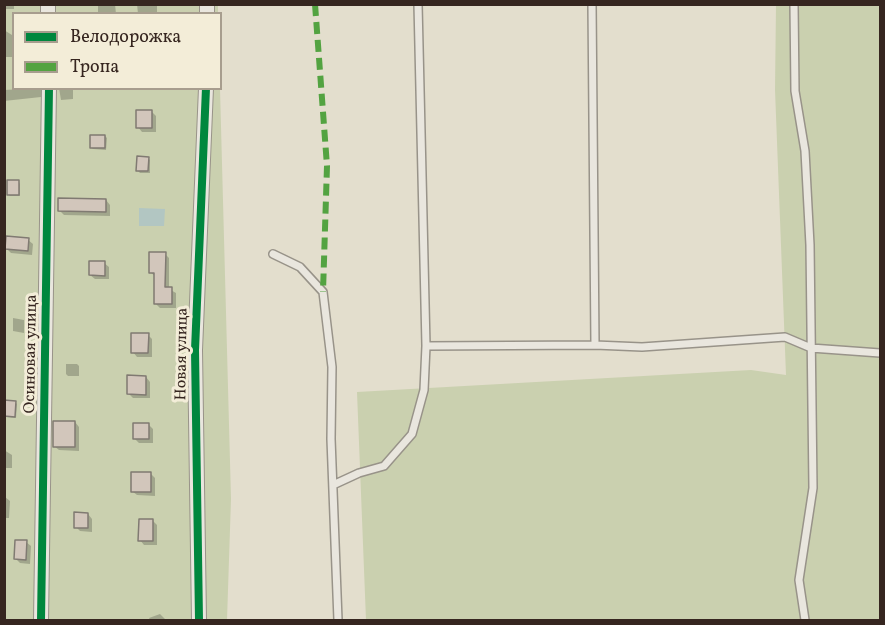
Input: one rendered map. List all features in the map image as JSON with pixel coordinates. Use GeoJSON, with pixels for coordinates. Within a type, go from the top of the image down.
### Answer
{"type":"FeatureCollection","features":[{"type":"Feature","properties":{"kind":"street","name":"Осиновая улица"},"geometry":{"type":"LineString","coordinates":[[41,621],[49,90]]}},
{"type":"Feature","properties":{"kind":"street","name":"Новая улица"},"geometry":{"type":"LineString","coordinates":[[199,621],[195,350],[206,90]]}},
{"type":"Feature","properties":{"kind":"lane"},"geometry":{"type":"LineString","coordinates":[[333,485],[359,472],[384,466],[412,434],[424,390],[426,346],[418,4]]}},
{"type":"Feature","properties":{"kind":"lane"},"geometry":{"type":"LineString","coordinates":[[591,4],[595,345]]}},
{"type":"Feature","properties":{"kind":"lane"},"geometry":{"type":"LineString","coordinates":[[794,4],[795,91],[805,151],[810,245],[813,488],[799,580],[805,621]]}},
{"type":"Feature","properties":{"kind":"lane"},"geometry":{"type":"LineString","coordinates":[[273,254],[300,267],[323,292],[333,367],[331,439],[338,621]]}},
{"type":"Feature","properties":{"kind":"lane"},"geometry":{"type":"LineString","coordinates":[[426,346],[642,347],[785,337],[811,348],[880,353]]}},
{"type":"Feature","properties":{"kind":"green space"},"geometry":{"type":"Polygon","coordinates":[[[4,5],[218,5],[218,12],[12,12],[12,90],[220,90],[231,499],[227,620],[5,620],[4,5]]]}},
{"type":"Feature","properties":{"kind":"green space"},"geometry":{"type":"Polygon","coordinates":[[[776,5],[880,5],[880,620],[366,620],[357,392],[751,370],[786,375],[775,90],[776,5]]]}},
{"type":"Feature","properties":{"kind":"shaded area"},"geometry":{"type":"Polygon","coordinates":[[[139,208],[165,209],[164,226],[139,226],[139,208]]]}},
{"type":"Feature","properties":{"kind":"building"},"geometry":{"type":"Polygon","coordinates":[[[136,110],[152,110],[152,128],[136,128],[136,110]]]}},
{"type":"Feature","properties":{"kind":"building"},"geometry":{"type":"Polygon","coordinates":[[[90,135],[105,135],[105,148],[90,148],[90,135]]]}},
{"type":"Feature","properties":{"kind":"building"},"geometry":{"type":"Polygon","coordinates":[[[137,156],[149,157],[148,171],[136,171],[137,156]]]}},
{"type":"Feature","properties":{"kind":"building"},"geometry":{"type":"Polygon","coordinates":[[[7,180],[19,180],[19,195],[7,195],[7,180]]]}},
{"type":"Feature","properties":{"kind":"building"},"geometry":{"type":"Polygon","coordinates":[[[58,198],[106,199],[106,212],[58,211],[58,198]]]}},
{"type":"Feature","properties":{"kind":"building"},"geometry":{"type":"Polygon","coordinates":[[[6,236],[29,238],[28,251],[5,249],[6,236]]]}},
{"type":"Feature","properties":{"kind":"building"},"geometry":{"type":"Polygon","coordinates":[[[149,252],[166,252],[165,287],[172,287],[172,304],[154,304],[154,273],[149,273],[149,252]]]}},
{"type":"Feature","properties":{"kind":"building"},"geometry":{"type":"Polygon","coordinates":[[[89,261],[105,261],[105,276],[89,275],[89,261]]]}},
{"type":"Feature","properties":{"kind":"building"},"geometry":{"type":"Polygon","coordinates":[[[131,333],[149,333],[148,353],[131,353],[131,333]]]}},
{"type":"Feature","properties":{"kind":"building"},"geometry":{"type":"Polygon","coordinates":[[[127,375],[146,376],[146,395],[127,394],[127,375]]]}},
{"type":"Feature","properties":{"kind":"building"},"geometry":{"type":"Polygon","coordinates":[[[4,400],[16,401],[15,417],[4,416],[4,400]]]}},
{"type":"Feature","properties":{"kind":"building"},"geometry":{"type":"Polygon","coordinates":[[[53,421],[75,421],[75,447],[53,447],[53,421]]]}},
{"type":"Feature","properties":{"kind":"building"},"geometry":{"type":"Polygon","coordinates":[[[133,423],[149,423],[149,439],[133,439],[133,423]]]}},
{"type":"Feature","properties":{"kind":"building"},"geometry":{"type":"Polygon","coordinates":[[[131,472],[151,472],[151,492],[131,492],[131,472]]]}},
{"type":"Feature","properties":{"kind":"building"},"geometry":{"type":"Polygon","coordinates":[[[74,512],[88,513],[88,528],[74,528],[74,512]]]}},
{"type":"Feature","properties":{"kind":"building"},"geometry":{"type":"Polygon","coordinates":[[[139,519],[153,519],[153,541],[138,541],[139,519]]]}},
{"type":"Feature","properties":{"kind":"building"},"geometry":{"type":"Polygon","coordinates":[[[15,540],[27,540],[26,560],[14,559],[15,540]]]}},
{"type":"Feature","properties":{"kind":"marked path"},"geometry":{"type":"LineString","coordinates":[[315,4],[327,166],[323,292]]}},
{"type":"Feature","properties":{"kind":"cycle path"},"geometry":{"type":"LineString","coordinates":[[41,620],[49,90]]}},
{"type":"Feature","properties":{"kind":"cycle path"},"geometry":{"type":"LineString","coordinates":[[199,620],[195,350],[206,90]]}}]}
